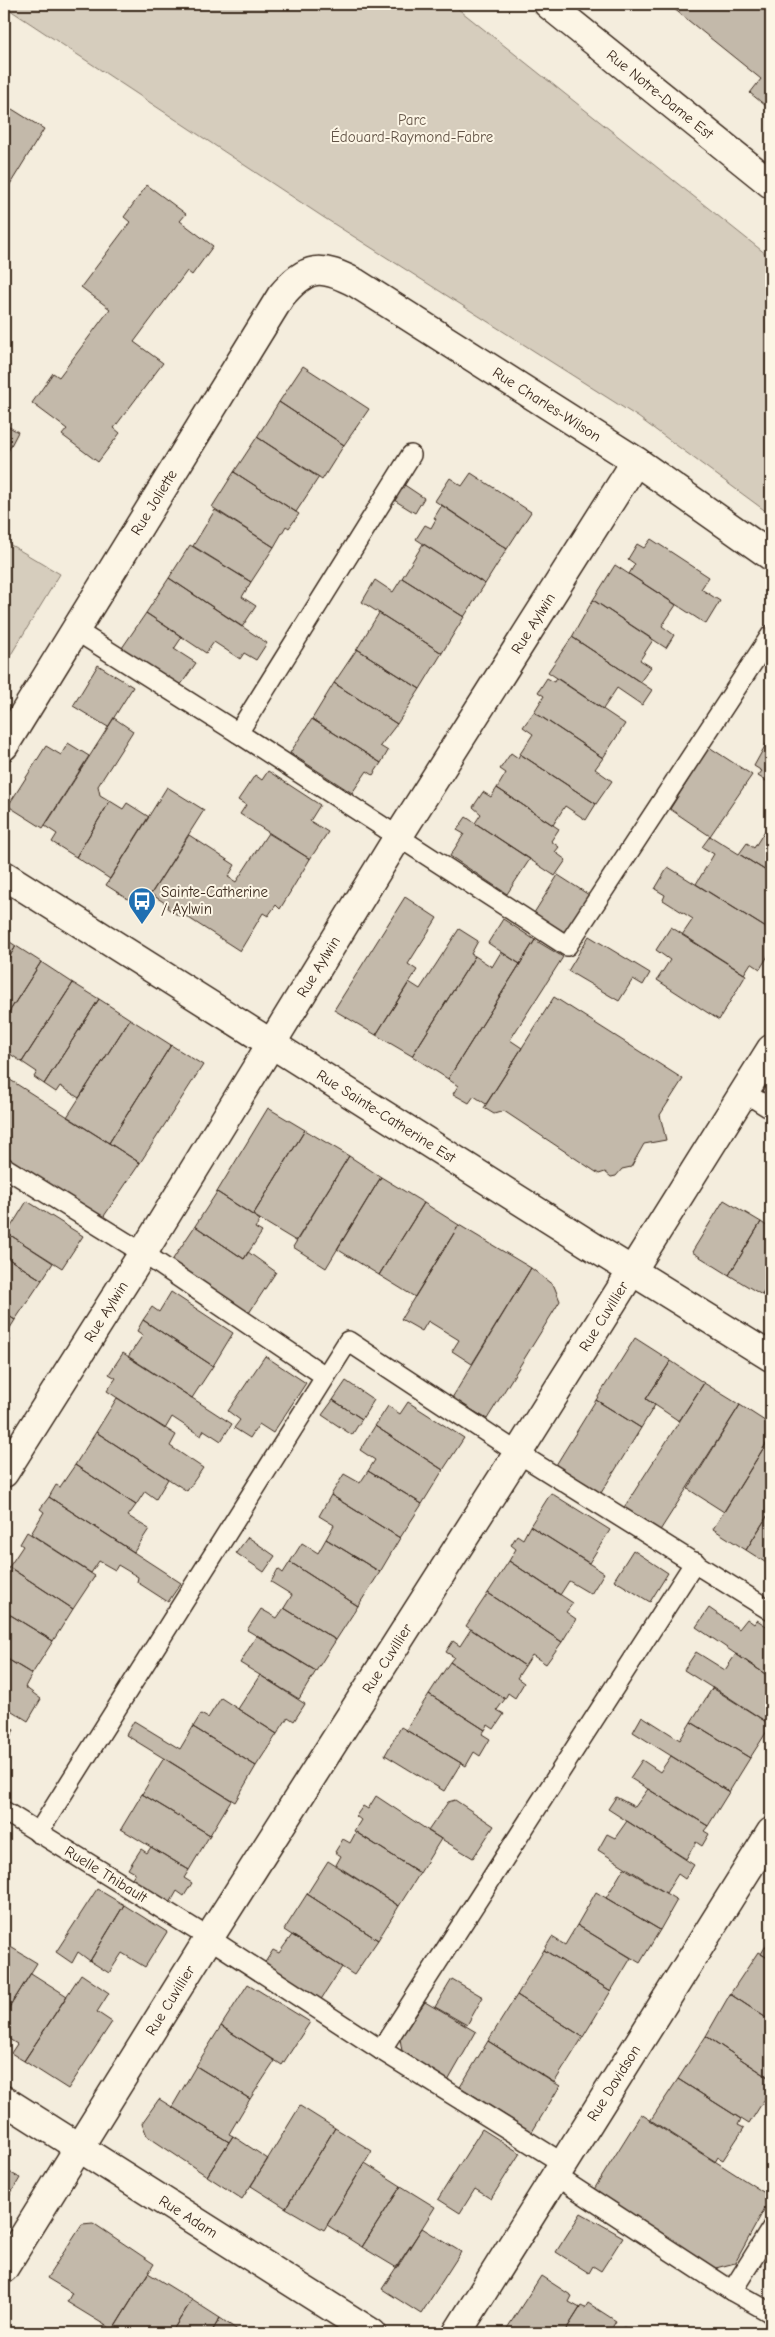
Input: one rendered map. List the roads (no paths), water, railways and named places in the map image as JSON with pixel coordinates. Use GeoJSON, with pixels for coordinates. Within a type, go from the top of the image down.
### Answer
{"type":"FeatureCollection","features":[{"type":"Feature","properties":{"kind":"street","name":"Rue Notre-Dame Est"},"geometry":{"type":"LineString","coordinates":[[548,4],[771,184]]}},
{"type":"Feature","properties":{"kind":"street","name":"Rue Charles-Wilson"},"geometry":{"type":"LineString","coordinates":[[314,270],[336,273],[356,283],[636,461],[771,556]]}},
{"type":"Feature","properties":{"kind":"street","name":"Rue Joliette"},"geometry":{"type":"LineString","coordinates":[[4,746],[281,296],[296,278],[314,270]]}},
{"type":"Feature","properties":{"kind":"street","name":"Rue Aylwin"},"geometry":{"type":"LineString","coordinates":[[4,1473],[143,1254],[398,837],[636,461]]}},
{"type":"Feature","properties":{"kind":"street","name":"Rue Sainte-Catherine Est"},"geometry":{"type":"LineString","coordinates":[[4,875],[771,1357]]}},
{"type":"Feature","properties":{"kind":"street","name":"Rue Cuvillier"},"geometry":{"type":"LineString","coordinates":[[4,2268],[78,2146],[518,1453],[771,1049]]}},
{"type":"Feature","properties":{"kind":"street","name":"Rue Davidson"},"geometry":{"type":"LineString","coordinates":[[457,2333],[771,1832]]}},
{"type":"Feature","properties":{"kind":"street","name":"Rue Adam"},"geometry":{"type":"LineString","coordinates":[[4,2100],[372,2333]]}},
{"type":"Feature","properties":{"kind":"lane"},"geometry":{"type":"LineString","coordinates":[[238,733],[411,455]]}},
{"type":"Feature","properties":{"kind":"lane"},"geometry":{"type":"LineString","coordinates":[[75,630],[567,946],[771,635]]}},
{"type":"Feature","properties":{"kind":"lane"},"geometry":{"type":"LineString","coordinates":[[744,1092],[771,1109]]}},
{"type":"Feature","properties":{"kind":"lane"},"geometry":{"type":"LineString","coordinates":[[4,1167],[143,1254],[325,1376]]}},
{"type":"Feature","properties":{"kind":"lane"},"geometry":{"type":"LineString","coordinates":[[38,1833],[348,1341],[518,1453],[771,1611]]}},
{"type":"Feature","properties":{"kind":"lane"},"geometry":{"type":"LineString","coordinates":[[382,2050],[695,1562]]}},
{"type":"Feature","properties":{"kind":"lane","name":"Ruelle Thibault"},"geometry":{"type":"LineString","coordinates":[[4,1811],[209,1938],[382,2050],[560,2170],[732,2291],[771,2313]]}},
{"type":"Feature","properties":{"kind":"lane"},"geometry":{"type":"LineString","coordinates":[[732,2291],[771,2229]]}},
{"type":"Feature","properties":{"kind":"place","name":"Sainte-Catherine / Aylwin"},"geometry":{"type":"Point","coordinates":[142,925]}},
{"type":"Feature","properties":{"kind":"park label","name":"Parc Édouard-Raymond-Fabre"},"geometry":{"type":"Point","coordinates":[412,128]}}]}
